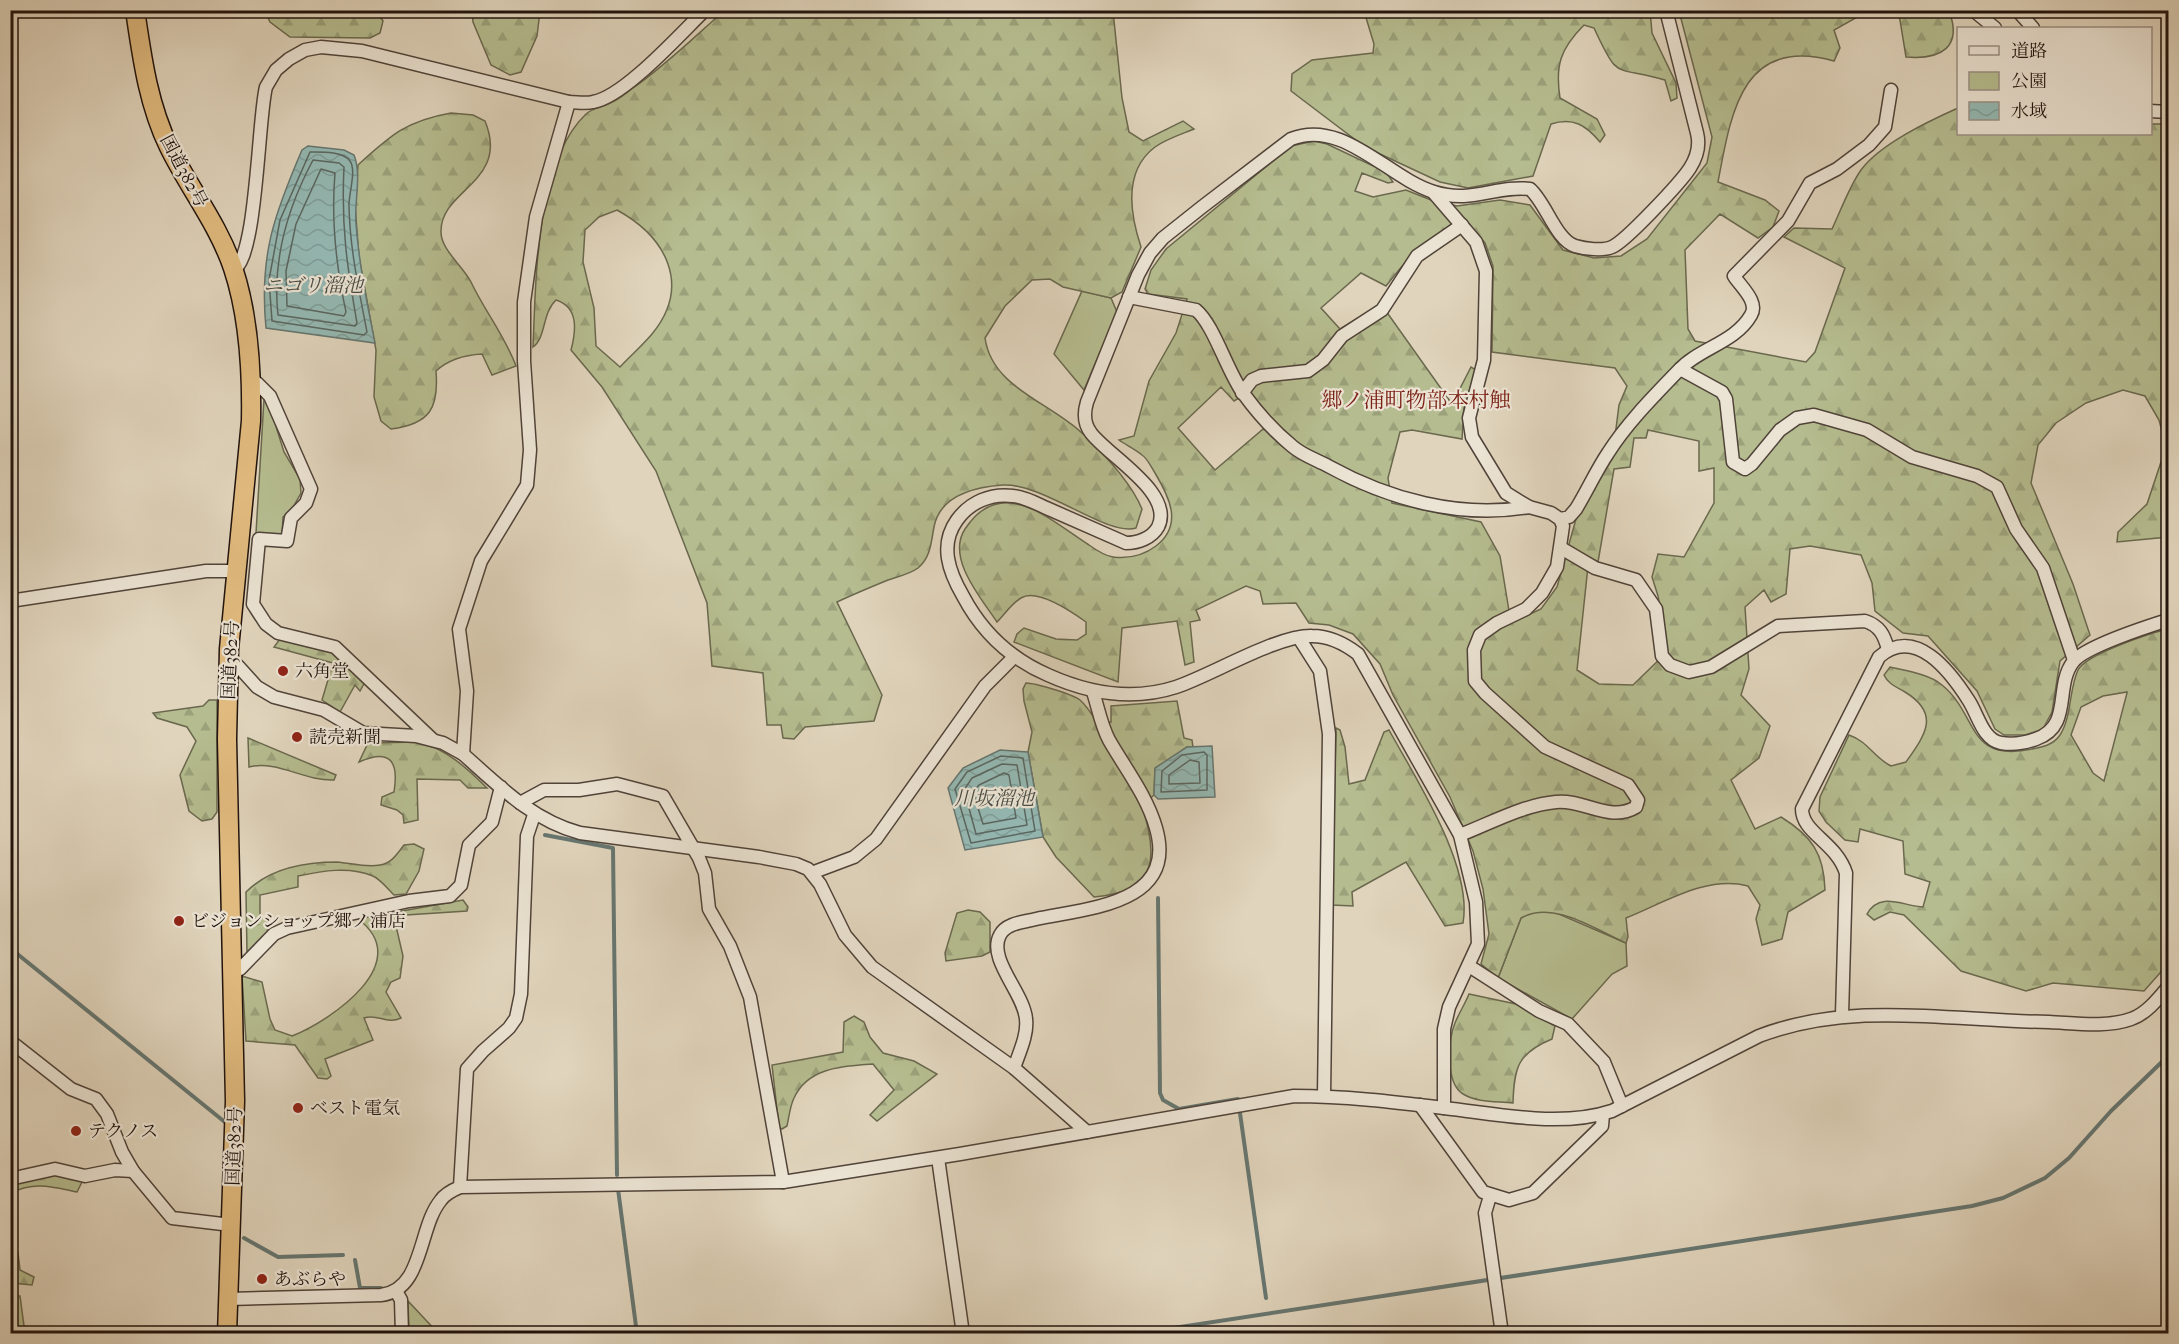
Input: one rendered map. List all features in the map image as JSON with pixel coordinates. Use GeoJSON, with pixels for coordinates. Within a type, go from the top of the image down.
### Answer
{"type":"FeatureCollection","features":[{"type":"Feature","properties":{"kind":"highway","name":"国道382号"},"geometry":{"type":"LineString","coordinates":[[135,10],[144,70],[160,126],[177,161],[219,234],[233,270],[247,334],[252,383],[251,421],[229,664],[227,739],[235,1101],[227,1334]]}},
{"type":"Feature","properties":{"kind":"street"},"geometry":{"type":"LineString","coordinates":[[233,270],[243,262],[250,230],[266,87],[276,70],[305,50],[321,47],[362,51],[569,102],[593,102],[615,92],[705,10]]}},
{"type":"Feature","properties":{"kind":"street"},"geometry":{"type":"LineString","coordinates":[[1444,1108],[1444,1029],[1449,1007],[1478,944],[1476,902],[1460,835],[1358,654],[1346,645],[1311,636],[1299,638],[1175,687],[1135,693],[1093,692],[1049,676],[1014,657],[980,623],[949,568],[947,544],[950,533],[967,508],[996,495],[1014,496],[1126,543],[1136,543],[1156,531],[1160,522],[1160,511],[1151,490],[1089,432],[1084,412],[1129,297],[1150,253],[1163,238],[1279,148],[1303,134],[1320,133],[1345,143],[1433,192],[1463,198],[1530,189],[1537,195],[1561,235],[1574,246],[1590,248],[1614,246],[1636,227],[1689,169],[1697,153],[1697,133],[1666,10]]}},
{"type":"Feature","properties":{"kind":"street"},"geometry":{"type":"LineString","coordinates":[[1973,10],[1994,27]]}},
{"type":"Feature","properties":{"kind":"street"},"geometry":{"type":"LineString","coordinates":[[2017,10],[2032,27]]}},
{"type":"Feature","properties":{"kind":"street"},"geometry":{"type":"LineString","coordinates":[[1560,519],[1569,517],[1576,509],[1607,454],[1628,424],[1680,369],[1736,332],[1752,315],[1754,306],[1734,276],[1788,221],[1810,183],[1869,145],[1885,127],[1891,90]]}},
{"type":"Feature","properties":{"kind":"street"},"geometry":{"type":"LineString","coordinates":[[463,753],[467,691],[459,629],[481,561],[527,485],[530,450],[524,361],[524,302],[536,217],[569,102]]}},
{"type":"Feature","properties":{"kind":"street"},"geometry":{"type":"LineString","coordinates":[[2152,111],[2169,112]]}},
{"type":"Feature","properties":{"kind":"street"},"geometry":{"type":"LineString","coordinates":[[1433,192],[1462,225],[1482,254],[1486,271],[1484,360],[1469,418],[1472,437],[1506,493],[1529,507],[1551,513],[1560,519],[1563,526],[1557,567],[1542,593],[1526,609],[1497,622],[1480,635],[1474,650],[1475,681],[1485,693],[1545,747],[1628,785],[1638,800],[1636,807],[1627,813],[1613,814],[1557,802],[1526,808],[1460,835]]}},
{"type":"Feature","properties":{"kind":"street"},"geometry":{"type":"LineString","coordinates":[[1242,393],[1252,380],[1261,376],[1308,371],[1323,360],[1342,336],[1382,310],[1417,256],[1462,225]]}},
{"type":"Feature","properties":{"kind":"street"},"geometry":{"type":"LineString","coordinates":[[1129,297],[1197,310],[1205,317],[1217,348],[1242,393],[1293,447],[1360,484],[1432,506],[1515,510],[1529,507]]}},
{"type":"Feature","properties":{"kind":"street"},"geometry":{"type":"LineString","coordinates":[[1680,369],[1722,392],[1726,399],[1733,462],[1738,468],[1745,469],[1752,464],[1780,430],[1797,418],[1814,415],[1867,430],[1912,457],[1977,476],[1997,487],[2016,529],[2043,568],[2074,660]]}},
{"type":"Feature","properties":{"kind":"street"},"geometry":{"type":"LineString","coordinates":[[252,383],[257,383],[270,396],[311,489],[306,503],[291,518],[286,541],[258,539],[252,604],[266,624],[278,633],[335,647],[433,740]]}},
{"type":"Feature","properties":{"kind":"street"},"geometry":{"type":"LineString","coordinates":[[1561,548],[1596,568],[1636,580],[1656,609],[1662,656],[1670,665],[1680,670],[1700,671],[1711,667],[1778,626],[1795,623],[1865,621],[1874,624],[1882,633],[1888,649]]}},
{"type":"Feature","properties":{"kind":"street"},"geometry":{"type":"LineString","coordinates":[[10,601],[206,571],[236,571]]}},
{"type":"Feature","properties":{"kind":"street"},"geometry":{"type":"LineString","coordinates":[[1842,1015],[1846,873],[1841,859],[1831,846],[1805,825],[1802,809],[1851,707],[1879,657],[1888,649],[1904,644],[1913,645],[1924,651],[1956,683],[1970,702],[1988,736],[1997,742],[2009,744],[2037,739],[2047,735],[2055,728],[2061,713],[2068,672],[2074,660],[2092,649],[2169,620]]}},
{"type":"Feature","properties":{"kind":"street"},"geometry":{"type":"LineString","coordinates":[[1299,638],[1320,671],[1329,734],[1324,1096]]}},
{"type":"Feature","properties":{"kind":"street"},"geometry":{"type":"LineString","coordinates":[[814,872],[854,857],[876,839],[986,686],[1014,657]]}},
{"type":"Feature","properties":{"kind":"street"},"geometry":{"type":"LineString","coordinates":[[229,664],[238,666],[257,687],[274,697],[324,710],[363,732],[433,740],[463,753],[534,815],[559,828],[796,864],[814,872],[845,935],[872,967],[1014,1068],[1087,1132]]}},
{"type":"Feature","properties":{"kind":"street"},"geometry":{"type":"LineString","coordinates":[[1014,1068],[1027,1021],[1019,994],[1000,961],[997,948],[1002,931],[1021,922],[1115,901],[1133,894],[1151,880],[1160,859],[1156,827],[1143,796],[1108,737],[1093,692]]}},
{"type":"Feature","properties":{"kind":"street"},"geometry":{"type":"LineString","coordinates":[[520,803],[544,790],[579,790],[617,784],[663,796],[694,849],[705,873],[709,909],[730,945],[750,997],[783,1182]]}},
{"type":"Feature","properties":{"kind":"street"},"geometry":{"type":"LineString","coordinates":[[232,970],[240,969],[274,934],[287,927],[409,901],[450,896],[461,885],[469,845],[492,822],[501,787]]}},
{"type":"Feature","properties":{"kind":"street"},"geometry":{"type":"LineString","coordinates":[[460,1186],[467,1069],[509,1028],[516,1018],[521,994],[527,836],[534,815]]}},
{"type":"Feature","properties":{"kind":"street"},"geometry":{"type":"LineString","coordinates":[[1469,966],[1539,1011],[1568,1024],[1604,1062],[1622,1106]]}},
{"type":"Feature","properties":{"kind":"street"},"geometry":{"type":"LineString","coordinates":[[229,1299],[381,1295],[396,1291],[406,1281],[418,1257],[433,1212],[442,1198],[460,1186],[783,1182],[938,1158],[1282,1098],[1324,1096],[1551,1118],[1587,1118],[1622,1106],[1759,1036],[1785,1026],[1842,1015],[1891,1014],[2002,1022],[2118,1022],[2143,1013],[2169,987]]}},
{"type":"Feature","properties":{"kind":"street"},"geometry":{"type":"LineString","coordinates":[[10,1041],[71,1089],[96,1099],[107,1114],[122,1152],[134,1171],[172,1218],[231,1225]]}},
{"type":"Feature","properties":{"kind":"street"},"geometry":{"type":"LineString","coordinates":[[1420,1105],[1483,1192],[1509,1200],[1533,1193],[1602,1126],[1602,1114]]}},
{"type":"Feature","properties":{"kind":"street"},"geometry":{"type":"LineString","coordinates":[[938,1158],[963,1334]]}},
{"type":"Feature","properties":{"kind":"street"},"geometry":{"type":"LineString","coordinates":[[10,1179],[55,1169],[85,1176],[115,1170],[134,1171]]}},
{"type":"Feature","properties":{"kind":"street"},"geometry":{"type":"LineString","coordinates":[[1490,1196],[1485,1213],[1502,1334]]}},
{"type":"Feature","properties":{"kind":"street"},"geometry":{"type":"LineString","coordinates":[[396,1291],[401,1300],[402,1334]]}},
{"type":"Feature","properties":{"kind":"green space"},"geometry":{"type":"Polygon","coordinates":[[[1650,10],[1652,33],[1676,83],[1677,98],[1671,101],[1665,80],[1619,69],[1608,57],[1594,28],[1584,25],[1569,42],[1561,58],[1558,76],[1560,98],[1597,119],[1605,135],[1600,142],[1590,131],[1579,124],[1566,121],[1551,124],[1533,176],[1468,188],[1440,182],[1365,147],[1291,91],[1292,74],[1312,60],[1373,53],[1374,44],[1364,11],[1650,10]]]}},
{"type":"Feature","properties":{"kind":"green space"},"geometry":{"type":"Polygon","coordinates":[[[265,11],[376,11],[383,21],[380,33],[370,38],[290,37],[270,22],[265,11]]]}},
{"type":"Feature","properties":{"kind":"green space"},"geometry":{"type":"Polygon","coordinates":[[[472,11],[540,11],[537,36],[521,72],[510,75],[491,65],[473,22],[472,11]]]}},
{"type":"Feature","properties":{"kind":"green space"},"geometry":{"type":"Polygon","coordinates":[[[724,11],[1113,11],[1122,98],[1129,132],[1143,141],[1183,121],[1194,129],[1155,147],[1138,168],[1134,180],[1132,207],[1141,247],[1122,292],[1111,298],[1063,287],[1050,279],[1032,280],[1005,306],[985,338],[990,355],[1010,382],[1070,423],[1116,469],[1142,509],[1136,528],[1124,529],[1109,525],[1037,492],[1019,487],[1003,485],[981,488],[951,500],[938,516],[928,554],[918,568],[837,602],[882,695],[874,721],[805,727],[794,739],[783,738],[781,725],[767,725],[763,673],[712,666],[707,603],[656,471],[602,387],[571,350],[574,320],[569,308],[563,303],[556,300],[552,305],[540,338],[533,347],[541,225],[557,162],[569,135],[586,114],[625,94],[724,11]],[[617,210],[599,217],[585,230],[583,262],[594,308],[596,346],[620,367],[652,334],[664,316],[670,298],[671,280],[668,264],[660,248],[649,234],[617,210]]]}},
{"type":"Feature","properties":{"kind":"green space"},"geometry":{"type":"Polygon","coordinates":[[[1679,11],[1868,11],[1834,30],[1840,48],[1834,61],[1803,56],[1779,59],[1760,70],[1746,86],[1736,107],[1718,182],[1765,200],[1779,211],[1773,227],[1758,238],[1720,214],[1685,250],[1688,329],[1695,341],[1806,362],[1815,352],[1845,268],[1784,237],[1794,228],[1832,229],[1861,170],[1869,160],[1892,142],[1957,108],[1957,135],[2152,135],[2152,124],[2168,124],[2168,537],[2117,542],[2118,532],[2147,504],[2162,459],[2163,435],[2159,420],[2145,396],[2123,390],[2086,403],[2056,423],[2038,445],[2031,483],[2073,584],[2090,635],[2060,661],[2052,712],[2043,729],[2025,735],[2004,735],[1995,729],[1977,691],[1928,636],[1903,633],[1875,611],[1872,583],[1861,555],[1810,546],[1790,549],[1786,594],[1771,602],[1764,590],[1745,607],[1749,669],[1741,695],[1770,726],[1759,758],[1731,780],[1755,829],[1781,817],[1801,831],[1819,856],[1825,890],[1788,912],[1782,939],[1762,945],[1756,919],[1760,905],[1748,886],[1717,884],[1685,892],[1626,918],[1628,937],[1626,943],[1574,918],[1560,914],[1534,913],[1521,918],[1498,978],[1481,964],[1489,934],[1483,889],[1473,851],[1450,797],[1393,695],[1380,664],[1353,634],[1329,625],[1309,623],[1296,603],[1263,604],[1260,591],[1246,586],[1196,610],[1200,620],[1190,622],[1194,662],[1185,665],[1177,621],[1122,628],[1118,682],[1014,642],[1017,634],[1024,628],[1056,639],[1077,640],[1086,634],[1086,622],[1054,602],[1028,596],[1014,603],[997,622],[975,590],[963,565],[960,540],[965,529],[979,513],[994,504],[1010,503],[1042,514],[1098,551],[1110,556],[1130,557],[1141,554],[1156,546],[1164,538],[1172,520],[1165,492],[1146,459],[1119,440],[1134,436],[1149,381],[1176,333],[1187,299],[1148,294],[1145,289],[1151,270],[1166,249],[1291,146],[1314,141],[1327,144],[1386,172],[1393,182],[1388,183],[1362,173],[1355,191],[1373,197],[1406,190],[1431,200],[1457,206],[1500,200],[1530,205],[1563,250],[1594,258],[1621,256],[1647,239],[1707,163],[1712,137],[1679,11]],[[1465,220],[1430,239],[1404,264],[1386,286],[1361,273],[1321,308],[1340,329],[1381,304],[1452,404],[1471,367],[1476,370],[1464,408],[1462,439],[1412,430],[1400,432],[1388,478],[1392,503],[1481,522],[1500,556],[1511,623],[1541,609],[1557,587],[1576,519],[1613,452],[1619,405],[1627,386],[1615,368],[1492,352],[1493,266],[1485,243],[1465,220]],[[1221,387],[1178,428],[1215,470],[1270,423],[1249,392],[1234,401],[1221,387]],[[1648,430],[1646,438],[1634,438],[1630,467],[1614,469],[1598,562],[1589,557],[1577,670],[1599,684],[1633,685],[1667,652],[1658,596],[1652,577],[1658,554],[1684,557],[1714,503],[1714,468],[1699,471],[1699,441],[1648,430]]]}},
{"type":"Feature","properties":{"kind":"green space"},"geometry":{"type":"Polygon","coordinates":[[[1895,11],[1949,11],[1953,23],[1951,42],[1939,53],[1906,57],[1899,14],[1895,11]]]}},
{"type":"Feature","properties":{"kind":"green space"},"geometry":{"type":"Polygon","coordinates":[[[451,113],[473,115],[485,121],[490,142],[489,158],[482,172],[451,205],[444,217],[442,238],[448,251],[471,282],[516,366],[492,375],[482,354],[452,361],[436,371],[436,395],[429,412],[415,423],[391,429],[381,421],[374,397],[376,350],[359,257],[355,205],[358,165],[390,137],[410,125],[451,113]]]}},
{"type":"Feature","properties":{"kind":"green space"},"geometry":{"type":"Polygon","coordinates":[[[1082,291],[1111,298],[1117,312],[1084,390],[1054,354],[1082,291]]]}},
{"type":"Feature","properties":{"kind":"green space"},"geometry":{"type":"Polygon","coordinates":[[[264,399],[269,404],[284,452],[300,479],[301,493],[292,509],[283,517],[282,536],[256,533],[264,399]]]}},
{"type":"Feature","properties":{"kind":"green space"},"geometry":{"type":"Polygon","coordinates":[[[2168,629],[2168,964],[2144,991],[2053,983],[2026,991],[1961,971],[1904,915],[1890,912],[1874,920],[1867,914],[1872,907],[1885,901],[1923,907],[1930,882],[1905,874],[1903,841],[1860,829],[1858,842],[1845,840],[1826,822],[1819,811],[1820,797],[1849,735],[1891,766],[1906,762],[1924,734],[1926,717],[1923,708],[1916,700],[1888,681],[1884,675],[1890,667],[1937,681],[1954,697],[1984,743],[1995,749],[2011,752],[2044,746],[2060,735],[2067,720],[2075,677],[2083,664],[2120,645],[2168,629]],[[2127,692],[2103,696],[2081,707],[2071,735],[2093,773],[2104,781],[2127,692]]]}},
{"type":"Feature","properties":{"kind":"green space"},"geometry":{"type":"Polygon","coordinates":[[[280,639],[333,651],[365,682],[360,691],[355,685],[340,712],[322,700],[333,663],[274,647],[280,639]]]}},
{"type":"Feature","properties":{"kind":"green space"},"geometry":{"type":"Polygon","coordinates":[[[1026,683],[1053,689],[1080,700],[1098,724],[1111,722],[1111,706],[1177,701],[1184,738],[1192,740],[1193,747],[1187,747],[1155,769],[1154,795],[1142,806],[1151,841],[1151,856],[1148,869],[1141,880],[1130,888],[1115,894],[1094,897],[1056,857],[1043,837],[1028,752],[1032,732],[1024,701],[1023,689],[1026,683]]]}},
{"type":"Feature","properties":{"kind":"green space"},"geometry":{"type":"Polygon","coordinates":[[[209,700],[217,700],[217,812],[212,819],[202,821],[189,811],[180,775],[196,741],[187,727],[157,718],[153,713],[203,706],[209,700]]]}},
{"type":"Feature","properties":{"kind":"green space"},"geometry":{"type":"Polygon","coordinates":[[[1336,728],[1340,730],[1345,747],[1349,784],[1365,780],[1384,732],[1389,730],[1427,798],[1451,850],[1464,900],[1463,923],[1445,926],[1406,862],[1352,892],[1353,906],[1332,905],[1336,728]]]}},
{"type":"Feature","properties":{"kind":"green space"},"geometry":{"type":"Polygon","coordinates":[[[248,738],[336,775],[334,780],[270,766],[249,767],[248,738]]]}},
{"type":"Feature","properties":{"kind":"green space"},"geometry":{"type":"Polygon","coordinates":[[[419,742],[447,754],[487,788],[468,788],[460,780],[417,779],[418,820],[404,823],[403,815],[397,810],[381,805],[382,797],[394,792],[395,772],[390,760],[378,756],[359,762],[368,743],[419,742]]]}},
{"type":"Feature","properties":{"kind":"green space"},"geometry":{"type":"Polygon","coordinates":[[[414,844],[424,849],[419,871],[406,894],[394,895],[373,876],[345,870],[298,876],[298,887],[260,895],[260,918],[266,918],[268,934],[247,954],[246,892],[255,884],[277,872],[300,865],[337,862],[364,866],[384,864],[391,860],[404,845],[414,844]]]}},
{"type":"Feature","properties":{"kind":"green space"},"geometry":{"type":"Polygon","coordinates":[[[463,900],[468,907],[467,911],[406,915],[396,926],[403,956],[400,978],[391,982],[386,992],[401,1018],[391,1020],[364,1018],[373,1040],[325,1059],[331,1076],[327,1079],[318,1078],[295,1045],[246,1041],[242,976],[262,982],[270,1019],[275,1030],[292,1036],[327,1017],[346,1003],[362,988],[373,971],[378,953],[373,936],[358,919],[463,900]]]}},
{"type":"Feature","properties":{"kind":"green space"},"geometry":{"type":"Polygon","coordinates":[[[968,910],[980,912],[990,922],[990,952],[982,956],[946,961],[945,953],[957,913],[968,910]]]}},
{"type":"Feature","properties":{"kind":"green space"},"geometry":{"type":"Polygon","coordinates":[[[1533,911],[1552,911],[1626,943],[1627,966],[1612,974],[1572,1019],[1498,978],[1521,918],[1533,911]]]}},
{"type":"Feature","properties":{"kind":"green space"},"geometry":{"type":"Polygon","coordinates":[[[1469,994],[1516,1004],[1555,1026],[1552,1039],[1532,1050],[1520,1063],[1515,1080],[1513,1103],[1469,1097],[1457,1088],[1453,1081],[1450,1061],[1451,1040],[1455,1023],[1469,994]]]}},
{"type":"Feature","properties":{"kind":"green space"},"geometry":{"type":"Polygon","coordinates":[[[854,1016],[864,1022],[870,1037],[883,1053],[914,1061],[937,1074],[877,1121],[870,1115],[894,1090],[873,1064],[828,1070],[808,1080],[800,1088],[793,1101],[787,1126],[782,1129],[779,1127],[772,1065],[843,1052],[844,1022],[854,1016]]]}},
{"type":"Feature","properties":{"kind":"green space"},"geometry":{"type":"Polygon","coordinates":[[[58,1175],[83,1180],[77,1192],[36,1186],[11,1193],[11,1184],[58,1175]]]}},
{"type":"Feature","properties":{"kind":"green space"},"geometry":{"type":"Polygon","coordinates":[[[11,1252],[18,1253],[20,1270],[34,1277],[32,1285],[11,1283],[11,1252]]]}},
{"type":"Feature","properties":{"kind":"green space"},"geometry":{"type":"Polygon","coordinates":[[[11,1296],[20,1296],[24,1326],[15,1333],[11,1332],[11,1296]]]}},
{"type":"Feature","properties":{"kind":"green space"},"geometry":{"type":"Polygon","coordinates":[[[408,1301],[438,1333],[409,1333],[408,1301]]]}},
{"type":"Feature","properties":{"kind":"green space"},"geometry":{"type":"Polygon","coordinates":[[[24,1326],[51,1333],[11,1333],[24,1326]]]}},
{"type":"Feature","properties":{"kind":"water","name":"ニゴリ溜池"},"geometry":{"type":"Polygon","coordinates":[[[308,146],[344,150],[354,155],[358,180],[357,239],[375,343],[266,328],[265,279],[271,236],[292,173],[302,150],[308,146]]]}},
{"type":"Feature","properties":{"kind":"water"},"geometry":{"type":"Polygon","coordinates":[[[1212,746],[1215,797],[1158,799],[1154,795],[1155,768],[1187,747],[1212,746]]]}},
{"type":"Feature","properties":{"kind":"water","name":"川坂溜池"},"geometry":{"type":"Polygon","coordinates":[[[1000,750],[1028,752],[1043,837],[965,850],[948,788],[963,768],[1000,750]]]}},
{"type":"Feature","properties":{"kind":"waterway"},"geometry":{"type":"LineString","coordinates":[[545,835],[613,848],[617,1175]]}},
{"type":"Feature","properties":{"kind":"waterway"},"geometry":{"type":"LineString","coordinates":[[1158,898],[1160,1093],[1163,1100],[1179,1109],[1238,1099]]}},
{"type":"Feature","properties":{"kind":"waterway"},"geometry":{"type":"LineString","coordinates":[[10,948],[226,1123]]}},
{"type":"Feature","properties":{"kind":"waterway"},"geometry":{"type":"LineString","coordinates":[[1134,1334],[1972,1206],[2003,1198],[2045,1178],[2069,1158],[2111,1111],[2168,1056]]}},
{"type":"Feature","properties":{"kind":"waterway"},"geometry":{"type":"LineString","coordinates":[[1240,1113],[1266,1298]]}},
{"type":"Feature","properties":{"kind":"waterway"},"geometry":{"type":"LineString","coordinates":[[618,1189],[637,1334]]}},
{"type":"Feature","properties":{"kind":"waterway"},"geometry":{"type":"LineString","coordinates":[[244,1238],[278,1257],[343,1255]]}},
{"type":"Feature","properties":{"kind":"waterway"},"geometry":{"type":"LineString","coordinates":[[355,1260],[360,1288],[381,1288]]}},
{"type":"Feature","properties":{"kind":"place","name":"六角堂"},"geometry":{"type":"Point","coordinates":[283,671]}},
{"type":"Feature","properties":{"kind":"place","name":"読売新聞"},"geometry":{"type":"Point","coordinates":[297,737]}},
{"type":"Feature","properties":{"kind":"place","name":"ビジョンショップ郷ノ浦店"},"geometry":{"type":"Point","coordinates":[179,921]}},
{"type":"Feature","properties":{"kind":"place","name":"ベスト電気"},"geometry":{"type":"Point","coordinates":[298,1108]}},
{"type":"Feature","properties":{"kind":"place","name":"テクノス"},"geometry":{"type":"Point","coordinates":[76,1131]}},
{"type":"Feature","properties":{"kind":"place","name":"あぶらや"},"geometry":{"type":"Point","coordinates":[262,1279]}},
{"type":"Feature","properties":{"kind":"district","name":"郷ノ浦町物部本村触"},"geometry":{"type":"Point","coordinates":[1416,400]}}]}
